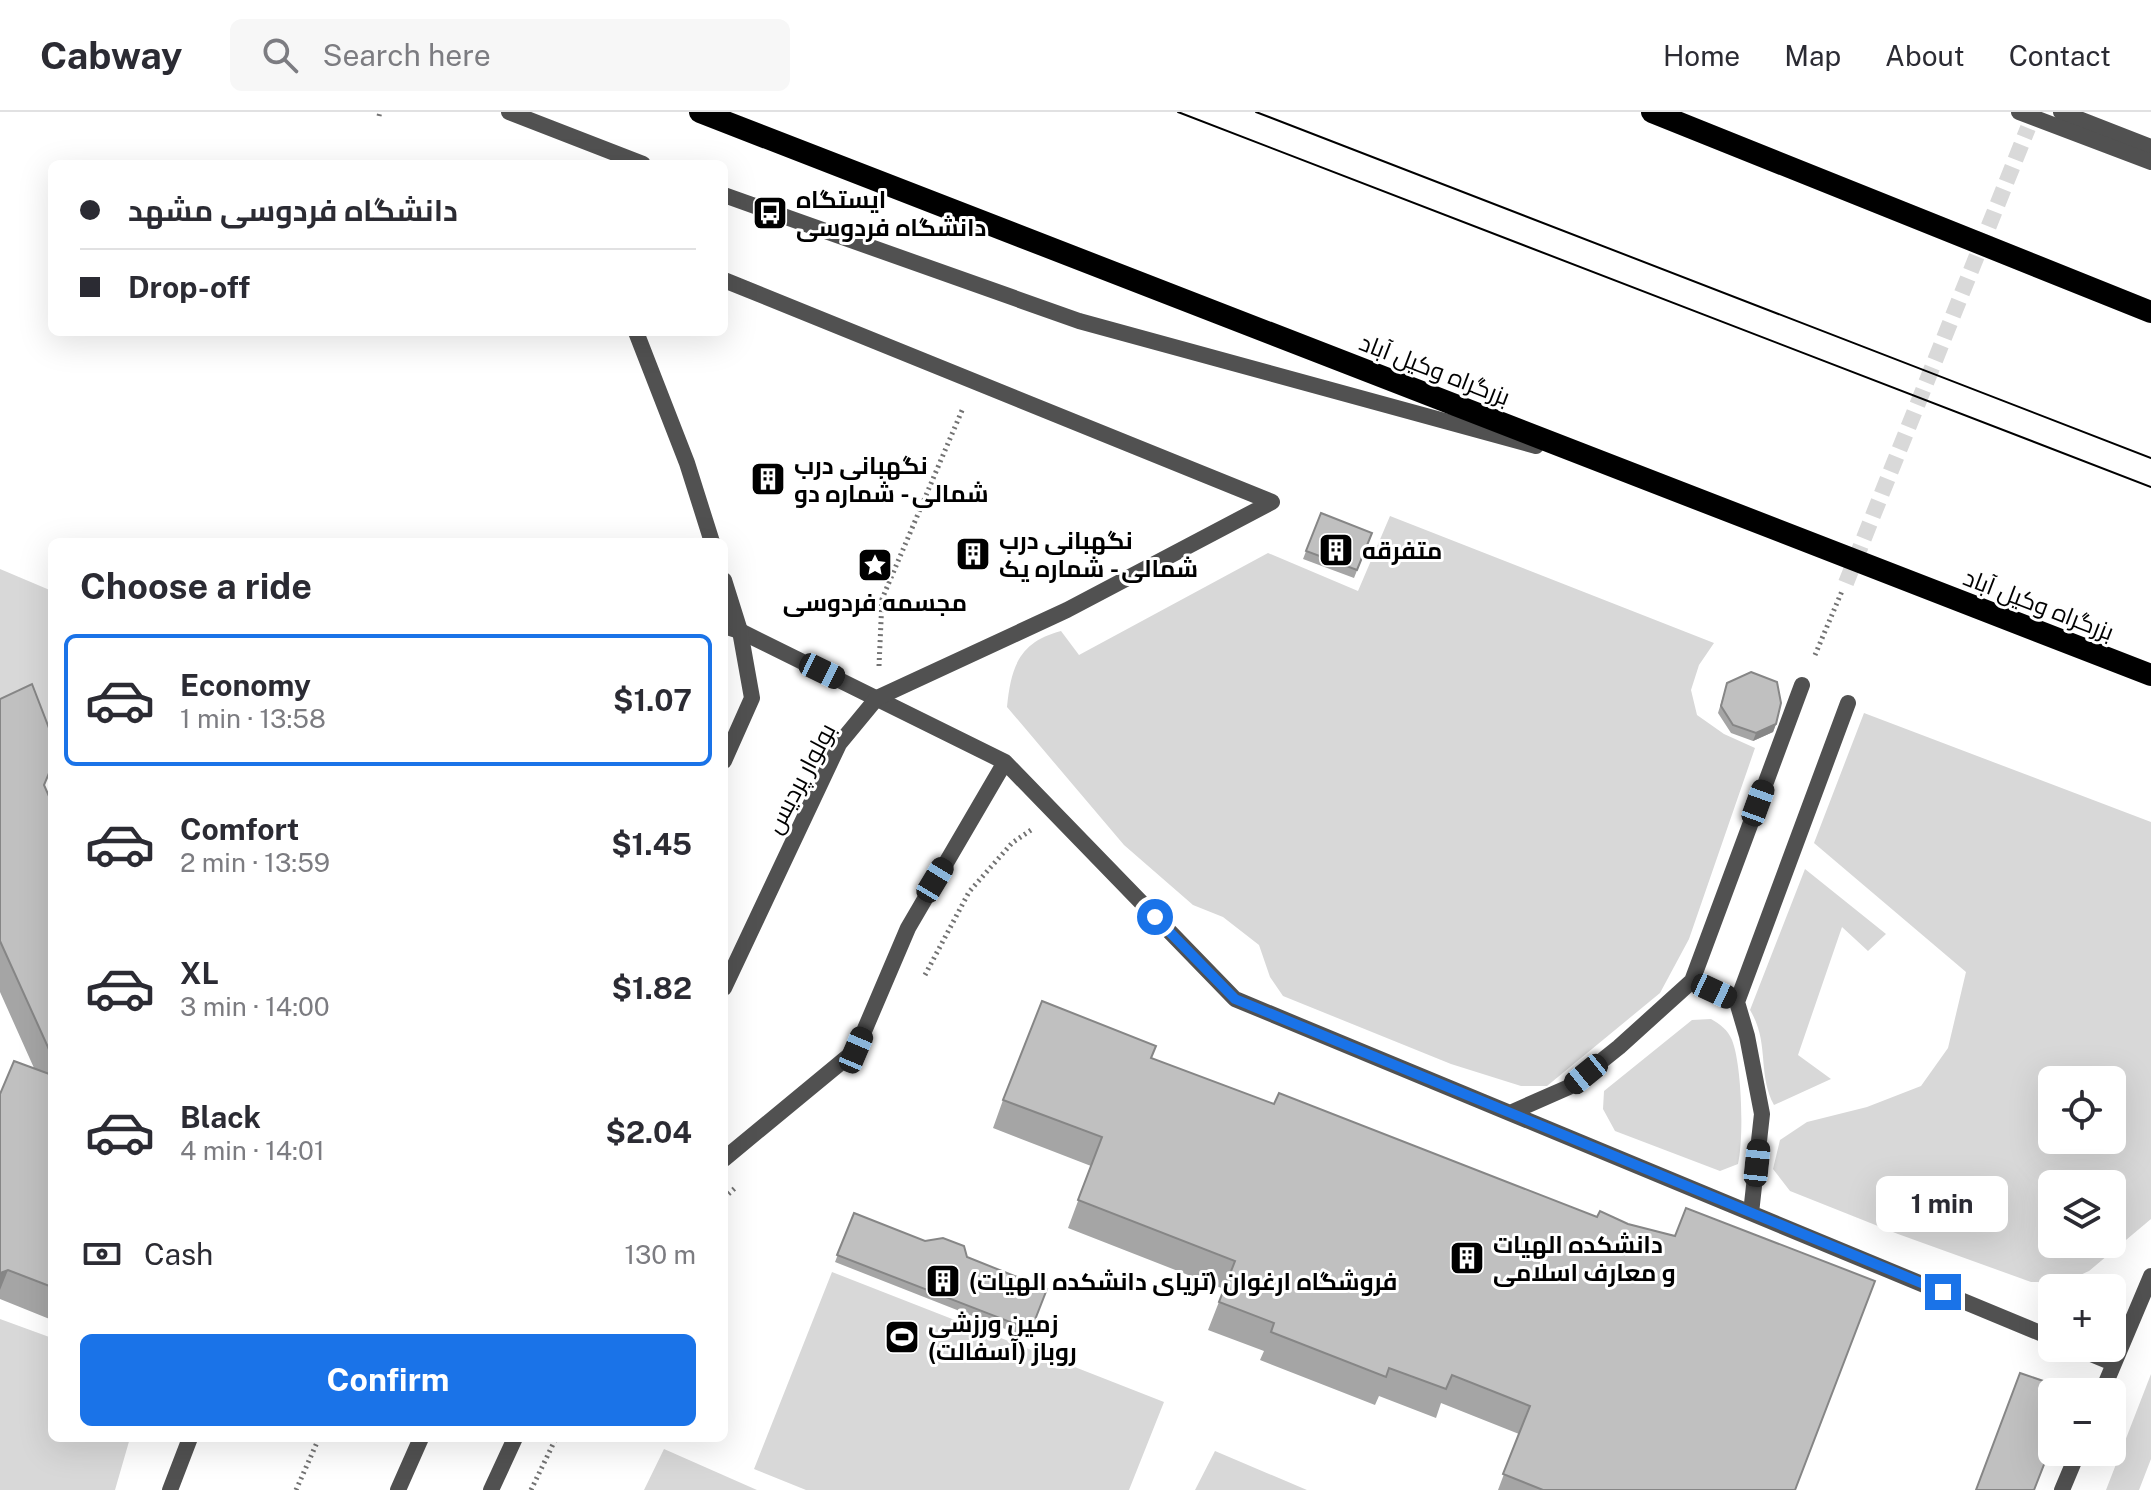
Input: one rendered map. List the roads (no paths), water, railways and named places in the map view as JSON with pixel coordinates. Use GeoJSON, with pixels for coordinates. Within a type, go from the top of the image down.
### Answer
{"type":"FeatureCollection","features":[{"type":"Feature","properties":{"kind":"highway","name":"بزرگراه وکیل آباد"},"geometry":{"type":"LineString","coordinates":[[700,112],[2151,675]]}},
{"type":"Feature","properties":{"kind":"highway"},"geometry":{"type":"LineString","coordinates":[[1652,112],[2151,312]]}},
{"type":"Feature","properties":{"kind":"street"},"geometry":{"type":"LineString","coordinates":[[509,112],[633,160]]}},
{"type":"Feature","properties":{"kind":"street"},"geometry":{"type":"LineString","coordinates":[[2061,112],[2151,147]]}},
{"type":"Feature","properties":{"kind":"street"},"geometry":{"type":"LineString","coordinates":[[2023,113],[2151,162]]}},
{"type":"Feature","properties":{"kind":"street"},"geometry":{"type":"LineString","coordinates":[[728,196],[1079,321],[1622,470]]}},
{"type":"Feature","properties":{"kind":"street","name":"بولوار پردیس"},"geometry":{"type":"LineString","coordinates":[[728,282],[1272,502],[1067,610],[877,698],[839,744],[728,980]]}},
{"type":"Feature","properties":{"kind":"street"},"geometry":{"type":"LineString","coordinates":[[638,336],[687,463],[711,538]]}},
{"type":"Feature","properties":{"kind":"street"},"geometry":{"type":"LineString","coordinates":[[728,604],[752,698],[728,752]]}},
{"type":"Feature","properties":{"kind":"street"},"geometry":{"type":"LineString","coordinates":[[732,629],[1005,762],[1235,999],[2038,1332]]}},
{"type":"Feature","properties":{"kind":"street"},"geometry":{"type":"LineString","coordinates":[[1510,1113],[1569,1087],[1692,981],[1802,685]]}},
{"type":"Feature","properties":{"kind":"street"},"geometry":{"type":"LineString","coordinates":[[1751,1213],[1762,1114],[1737,1002],[1848,703]]}},
{"type":"Feature","properties":{"kind":"street"},"geometry":{"type":"LineString","coordinates":[[728,1156],[856,1050],[908,928],[1005,762]]}},
{"type":"Feature","properties":{"kind":"street"},"geometry":{"type":"LineString","coordinates":[[1692,981],[1737,1002]]}},
{"type":"Feature","properties":{"kind":"street"},"geometry":{"type":"LineString","coordinates":[[2107,1378],[2151,1276]]}},
{"type":"Feature","properties":{"kind":"street"},"geometry":{"type":"LineString","coordinates":[[170,1490],[188,1442]]}},
{"type":"Feature","properties":{"kind":"street"},"geometry":{"type":"LineString","coordinates":[[398,1490],[419,1442]]}},
{"type":"Feature","properties":{"kind":"street"},"geometry":{"type":"LineString","coordinates":[[491,1490],[513,1442]]}},
{"type":"Feature","properties":{"kind":"street"},"geometry":{"type":"LineString","coordinates":[[2062,1490],[2072,1466]]}},
{"type":"Feature","properties":{"kind":"tunnel"},"geometry":{"type":"LineString","coordinates":[[1846,583],[2028,128]]}},
{"type":"Feature","properties":{"kind":"tram line"},"geometry":{"type":"LineString","coordinates":[[1178,112],[2151,487]]}},
{"type":"Feature","properties":{"kind":"tram line"},"geometry":{"type":"LineString","coordinates":[[1256,112],[2151,458]]}},
{"type":"Feature","properties":{"kind":"place","name":"ایستگاه دانشگاه فردوسی"},"geometry":{"type":"Point","coordinates":[770,213]}},
{"type":"Feature","properties":{"kind":"place","name":"نگهبانی درب شمالی - شماره دو"},"geometry":{"type":"Point","coordinates":[768,479]}},
{"type":"Feature","properties":{"kind":"place","name":"متفرقه"},"geometry":{"type":"Point","coordinates":[1336,550]}},
{"type":"Feature","properties":{"kind":"place","name":"نگهبانی درب شمالی - شماره یک"},"geometry":{"type":"Point","coordinates":[973,554]}},
{"type":"Feature","properties":{"kind":"place","name":"مجسمه فردوسی"},"geometry":{"type":"Point","coordinates":[875,565]}},
{"type":"Feature","properties":{"kind":"place","name":"دانشکده الهیات و معارف اسلامی"},"geometry":{"type":"Point","coordinates":[1467,1258]}},
{"type":"Feature","properties":{"kind":"place","name":"فروشگاه ارغوان (تریای دانشکده الهیات)"},"geometry":{"type":"Point","coordinates":[943,1281]}},
{"type":"Feature","properties":{"kind":"place","name":"زمین ورزشی روباز (آسفالت)"},"geometry":{"type":"Point","coordinates":[902,1337]}}]}
